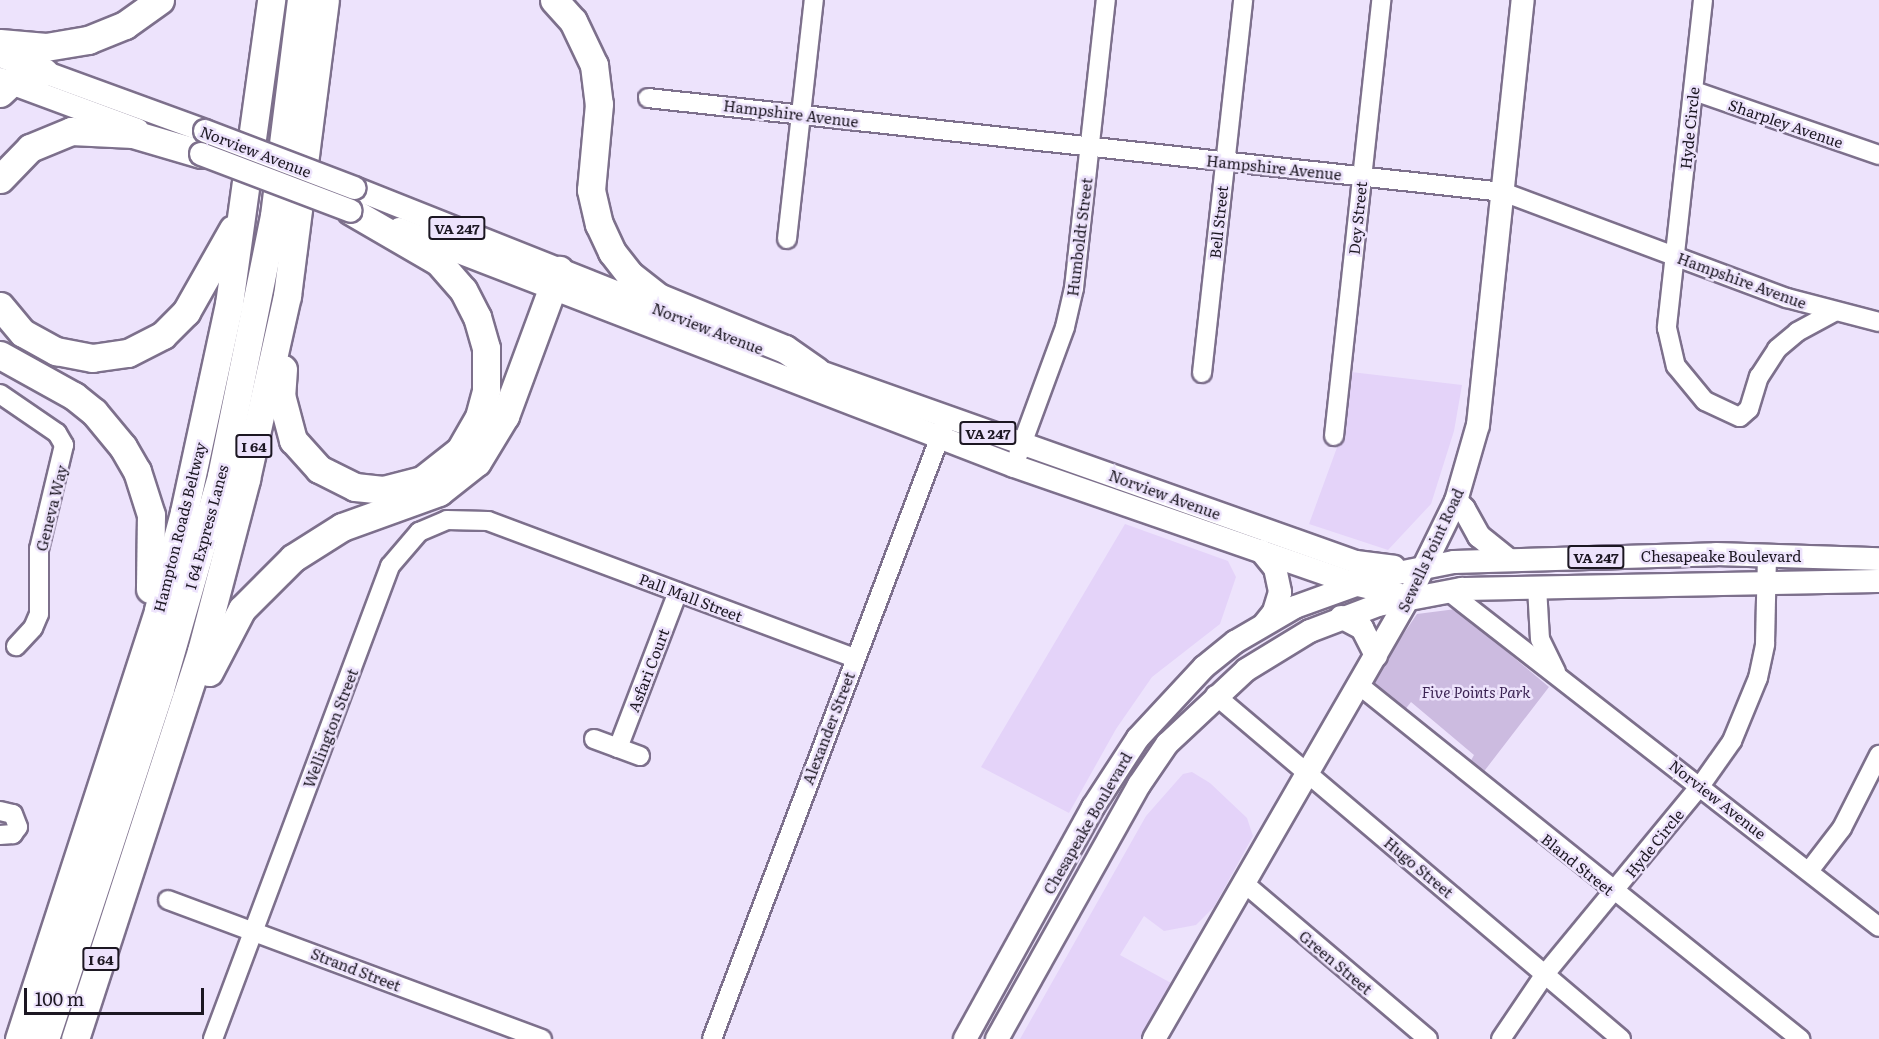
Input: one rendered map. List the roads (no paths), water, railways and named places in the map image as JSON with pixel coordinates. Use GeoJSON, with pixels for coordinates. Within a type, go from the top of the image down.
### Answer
{"type":"FeatureCollection","features":[{"type":"Feature","properties":{"kind":"highway"},"geometry":{"type":"LineString","coordinates":[[0,43],[46,46],[88,40],[125,25],[160,0]]}},
{"type":"Feature","properties":{"kind":"highway","name":"Hampton Roads Beltway"},"geometry":{"type":"LineString","coordinates":[[20,1039],[144,656],[211,397],[246,204],[272,0]]}},
{"type":"Feature","properties":{"kind":"highway","name":"I 64 Express Lanes"},"geometry":{"type":"LineString","coordinates":[[45,1039],[160,689],[221,476],[274,216],[301,0]]}},
{"type":"Feature","properties":{"kind":"highway","name":"I 64"},"geometry":{"type":"LineString","coordinates":[[75,1039],[223,573],[287,296],[325,0]]}},
{"type":"Feature","properties":{"kind":"highway"},"geometry":{"type":"LineString","coordinates":[[554,0],[573,21],[594,64],[599,104],[591,190],[599,224],[612,252],[630,275],[658,297],[785,349],[816,371]]}},
{"type":"Feature","properties":{"kind":"highway"},"geometry":{"type":"LineString","coordinates":[[3,85],[44,72]]}},
{"type":"Feature","properties":{"kind":"highway"},"geometry":{"type":"LineString","coordinates":[[0,179],[30,148],[71,131],[133,134],[203,143]]}},
{"type":"Feature","properties":{"kind":"highway"},"geometry":{"type":"LineString","coordinates":[[287,296],[286,353],[280,395],[287,428],[309,461],[341,483],[382,490],[422,480],[452,459],[473,429],[486,390],[486,348],[477,316],[455,277],[439,262],[352,199]]}},
{"type":"Feature","properties":{"kind":"highway"},"geometry":{"type":"LineString","coordinates":[[0,306],[23,333],[56,351],[92,358],[128,353],[162,334],[186,312],[246,204]]}},
{"type":"Feature","properties":{"kind":"highway"},"geometry":{"type":"LineString","coordinates":[[127,880],[179,760],[217,652],[242,609],[278,571],[316,542],[362,519],[439,492],[467,472],[487,448],[505,416],[556,279]]}},
{"type":"Feature","properties":{"kind":"highway"},"geometry":{"type":"LineString","coordinates":[[0,355],[94,412],[123,447],[136,471],[153,524],[144,656]]}},
{"type":"Feature","properties":{"kind":"main road","name":"Sewells Point Road"},"geometry":{"type":"LineString","coordinates":[[1154,1039],[1410,597],[1456,501],[1478,425],[1523,0]]}},
{"type":"Feature","properties":{"kind":"main road","name":"Norview Avenue"},"geometry":{"type":"LineString","coordinates":[[0,56],[44,72],[203,143],[1018,455],[1261,551],[1354,584],[1410,597]]}},
{"type":"Feature","properties":{"kind":"main road","name":"Norview Avenue"},"geometry":{"type":"LineString","coordinates":[[3,85],[203,143]]}},
{"type":"Feature","properties":{"kind":"main road","name":"Norview Avenue"},"geometry":{"type":"LineString","coordinates":[[556,279],[816,371],[943,428]]}},
{"type":"Feature","properties":{"kind":"main road","name":"Norview Avenue"},"geometry":{"type":"LineString","coordinates":[[1018,455],[1356,562],[1376,567],[1425,565]]}},
{"type":"Feature","properties":{"kind":"main road"},"geometry":{"type":"LineString","coordinates":[[1456,501],[1479,536],[1509,560]]}},
{"type":"Feature","properties":{"kind":"main road"},"geometry":{"type":"LineString","coordinates":[[1261,551],[1275,568],[1280,592],[1274,612],[1264,624]]}},
{"type":"Feature","properties":{"kind":"main road","name":"Chesapeake Boulevard"},"geometry":{"type":"LineString","coordinates":[[965,1039],[1114,772],[1185,684],[1264,624],[1354,584],[1425,565],[1509,560],[1767,555],[1879,558]]}},
{"type":"Feature","properties":{"kind":"main road","name":"Chesapeake Boulevard"},"geometry":{"type":"LineString","coordinates":[[998,1039],[1138,785],[1167,744],[1215,695],[1274,650],[1341,617],[1410,597],[1448,591],[1538,587],[1879,581]]}},
{"type":"Feature","properties":{"kind":"main road"},"geometry":{"type":"LineString","coordinates":[[1341,617],[1362,628],[1376,656]]}},
{"type":"Feature","properties":{"kind":"main road"},"geometry":{"type":"LineString","coordinates":[[1114,772],[1138,785]]}},
{"type":"Feature","properties":{"kind":"street"},"geometry":{"type":"LineString","coordinates":[[787,239],[814,0]]}},
{"type":"Feature","properties":{"kind":"street","name":"Humboldt Street"},"geometry":{"type":"LineString","coordinates":[[1018,455],[1068,315],[1106,0]]}},
{"type":"Feature","properties":{"kind":"street","name":"Bell Street"},"geometry":{"type":"LineString","coordinates":[[1202,373],[1243,0]]}},
{"type":"Feature","properties":{"kind":"street","name":"Dey Street"},"geometry":{"type":"LineString","coordinates":[[1334,436],[1381,0]]}},
{"type":"Feature","properties":{"kind":"street","name":"Hyde Circle"},"geometry":{"type":"LineString","coordinates":[[1703,0],[1667,328],[1676,366],[1705,401],[1734,417],[1749,409],[1759,377],[1777,349],[1797,332],[1834,312]]}},
{"type":"Feature","properties":{"kind":"street","name":"Sharpley Avenue"},"geometry":{"type":"LineString","coordinates":[[1694,91],[1879,155]]}},
{"type":"Feature","properties":{"kind":"street","name":"Hampshire Avenue"},"geometry":{"type":"LineString","coordinates":[[648,98],[1503,192],[1834,312],[1879,322]]}},
{"type":"Feature","properties":{"kind":"street","name":"Geneva Way"},"geometry":{"type":"LineString","coordinates":[[0,394],[57,433],[64,445],[39,549],[39,614],[33,628],[15,646]]}},
{"type":"Feature","properties":{"kind":"street","name":"Alexander Street"},"geometry":{"type":"LineString","coordinates":[[712,1039],[854,658],[943,428]]}},
{"type":"Feature","properties":{"kind":"street","name":"Wellington Street"},"geometry":{"type":"LineString","coordinates":[[213,1039],[398,553],[419,532],[447,520],[488,521],[528,536]]}},
{"type":"Feature","properties":{"kind":"street","name":"Pall Mall Street"},"geometry":{"type":"LineString","coordinates":[[528,536],[854,658]]}},
{"type":"Feature","properties":{"kind":"street"},"geometry":{"type":"LineString","coordinates":[[1805,556],[1879,548]]}},
{"type":"Feature","properties":{"kind":"street","name":"Hyde Circle"},"geometry":{"type":"LineString","coordinates":[[1501,1039],[1545,974],[1701,785],[1732,741],[1758,678],[1767,624],[1767,555]]}},
{"type":"Feature","properties":{"kind":"street","name":"Norview Avenue"},"geometry":{"type":"LineString","coordinates":[[1538,587],[1540,639],[1556,672]]}},
{"type":"Feature","properties":{"kind":"street","name":"Norview Avenue"},"geometry":{"type":"LineString","coordinates":[[1448,591],[1537,662],[1556,672],[1701,785],[1879,927]]}},
{"type":"Feature","properties":{"kind":"street","name":"Asfari Court"},"geometry":{"type":"LineString","coordinates":[[618,748],[678,592]]}},
{"type":"Feature","properties":{"kind":"street","name":"Bland Street"},"geometry":{"type":"LineString","coordinates":[[1359,685],[1800,1039]]}},
{"type":"Feature","properties":{"kind":"street","name":"Hugo Street"},"geometry":{"type":"LineString","coordinates":[[1215,695],[1622,1039]]}},
{"type":"Feature","properties":{"kind":"street"},"geometry":{"type":"LineString","coordinates":[[594,739],[640,756]]}},
{"type":"Feature","properties":{"kind":"street"},"geometry":{"type":"LineString","coordinates":[[1809,871],[1842,828],[1879,755]]}},
{"type":"Feature","properties":{"kind":"street"},"geometry":{"type":"LineString","coordinates":[[0,811],[13,814],[18,827],[13,834],[0,835]]}},
{"type":"Feature","properties":{"kind":"street","name":"Green Street"},"geometry":{"type":"LineString","coordinates":[[1244,883],[1428,1039]]}},
{"type":"Feature","properties":{"kind":"street","name":"Strand Street"},"geometry":{"type":"LineString","coordinates":[[168,900],[254,930],[542,1039]]}},
{"type":"Feature","properties":{"kind":"park label","name":"Five Points Park"},"geometry":{"type":"Point","coordinates":[1476,692]}}]}
